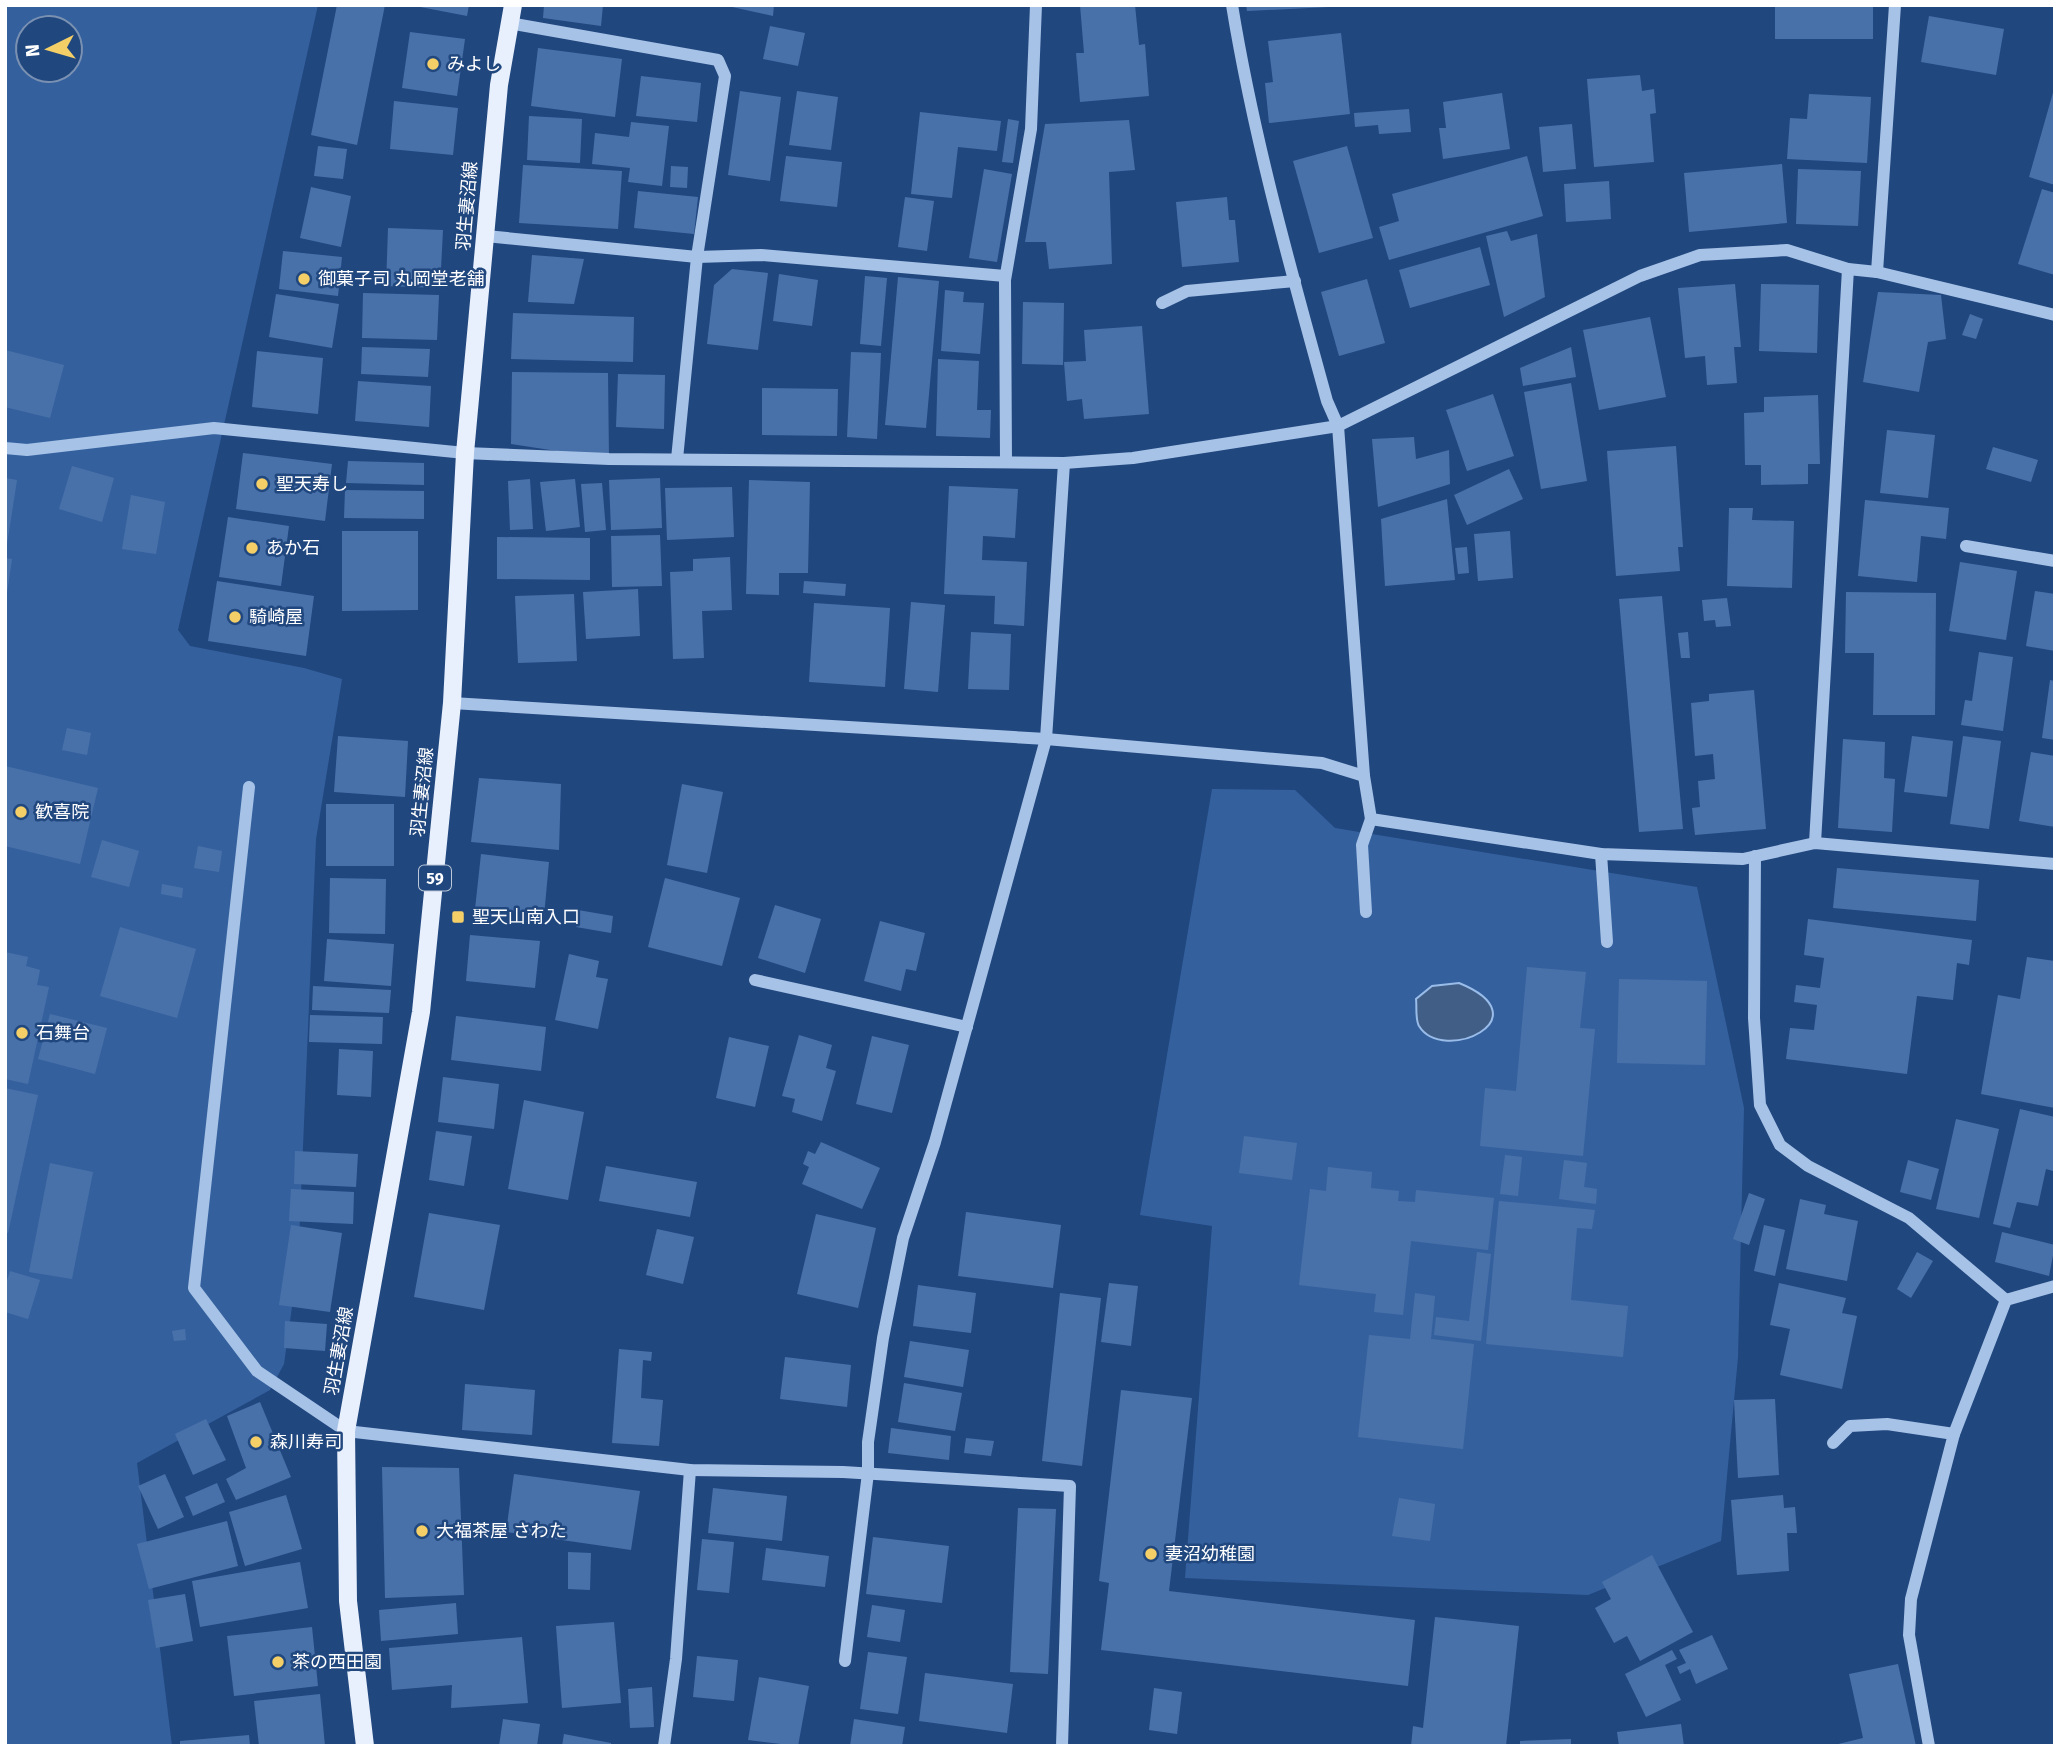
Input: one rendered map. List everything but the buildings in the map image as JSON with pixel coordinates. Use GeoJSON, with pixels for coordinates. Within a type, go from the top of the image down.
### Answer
{"type":"FeatureCollection","features":[{"type":"Feature","properties":{"kind":"main road","name":"羽生妻沼線"},"geometry":{"type":"LineString","coordinates":[[365,1746],[348,1601],[346,1432],[421,1012],[452,703],[464,453],[499,85],[511,14]]}},
{"type":"Feature","properties":{"kind":"street"},"geometry":{"type":"LineString","coordinates":[[1006,462],[1005,276],[1031,129],[1036,5]]}},
{"type":"Feature","properties":{"kind":"street"},"geometry":{"type":"LineString","coordinates":[[1232,5],[1247,99],[1327,401],[1338,426],[1364,776],[1371,819],[1362,845],[1366,912]]}},
{"type":"Feature","properties":{"kind":"street"},"geometry":{"type":"LineString","coordinates":[[1877,272],[1895,5]]}},
{"type":"Feature","properties":{"kind":"street"},"geometry":{"type":"LineString","coordinates":[[511,14],[718,60],[725,76],[697,257],[677,459]]}},
{"type":"Feature","properties":{"kind":"street"},"geometry":{"type":"LineString","coordinates":[[485,236],[697,257],[761,255],[873,262],[1005,276]]}},
{"type":"Feature","properties":{"kind":"street"},"geometry":{"type":"LineString","coordinates":[[5,448],[27,450],[214,428],[464,453],[677,459],[1064,463],[1133,458],[1338,426],[1640,276],[1700,255],[1787,250],[1848,269],[1877,272],[2055,315]]}},
{"type":"Feature","properties":{"kind":"street"},"geometry":{"type":"LineString","coordinates":[[1815,843],[1848,269]]}},
{"type":"Feature","properties":{"kind":"street"},"geometry":{"type":"LineString","coordinates":[[1162,303],[1188,291],[1294,281]]}},
{"type":"Feature","properties":{"kind":"street"},"geometry":{"type":"LineString","coordinates":[[845,1661],[868,1473],[868,1442],[883,1338],[903,1238],[935,1142],[1046,739],[1064,463]]}},
{"type":"Feature","properties":{"kind":"street"},"geometry":{"type":"LineString","coordinates":[[1966,546],[2055,561]]}},
{"type":"Feature","properties":{"kind":"street"},"geometry":{"type":"LineString","coordinates":[[452,703],[1046,739],[1322,764],[1364,776]]}},
{"type":"Feature","properties":{"kind":"street"},"geometry":{"type":"LineString","coordinates":[[248,787],[194,1288],[257,1371],[346,1432],[690,1470],[868,1473],[1070,1486],[1062,1746]]}},
{"type":"Feature","properties":{"kind":"street"},"geometry":{"type":"LineString","coordinates":[[1371,819],[1601,854],[1744,859],[1815,843],[2055,864]]}},
{"type":"Feature","properties":{"kind":"street"},"geometry":{"type":"LineString","coordinates":[[1601,854],[1606,942]]}},
{"type":"Feature","properties":{"kind":"street"},"geometry":{"type":"LineString","coordinates":[[1755,856],[1754,1018],[1760,1105],[1780,1145],[1808,1166],[1909,1218],[2006,1300]]}},
{"type":"Feature","properties":{"kind":"street"},"geometry":{"type":"LineString","coordinates":[[755,980],[967,1027]]}},
{"type":"Feature","properties":{"kind":"street"},"geometry":{"type":"LineString","coordinates":[[2006,1300],[2055,1286]]}},
{"type":"Feature","properties":{"kind":"street"},"geometry":{"type":"LineString","coordinates":[[1929,1746],[1909,1635],[1911,1599],[1954,1434],[2006,1300]]}},
{"type":"Feature","properties":{"kind":"street"},"geometry":{"type":"LineString","coordinates":[[1833,1443],[1850,1426],[1887,1424],[1954,1434]]}},
{"type":"Feature","properties":{"kind":"street"},"geometry":{"type":"LineString","coordinates":[[664,1746],[671,1713],[679,1634],[690,1470]]}},
{"type":"Feature","properties":{"kind":"shaded area"},"geometry":{"type":"Polygon","coordinates":[[[5,5],[318,5],[178,630],[190,646],[304,668],[342,679],[316,839],[298,1264],[284,1364],[270,1390],[137,1463],[172,1746],[5,1746],[5,5]]]}},
{"type":"Feature","properties":{"kind":"shaded area"},"geometry":{"type":"Polygon","coordinates":[[[1212,789],[1295,790],[1335,828],[1697,887],[1744,1108],[1738,1357],[1721,1541],[1588,1595],[1185,1578],[1212,1226],[1140,1215],[1212,789]]]}},
{"type":"Feature","properties":{"kind":"shaded area"},"geometry":{"type":"Polygon","coordinates":[[[1459,983],[1483,996],[1492,1010],[1490,1022],[1480,1032],[1465,1039],[1447,1041],[1431,1037],[1419,1026],[1416,999],[1432,986],[1459,983]]]}},
{"type":"Feature","properties":{"kind":"place","name":"みよし"},"geometry":{"type":"Point","coordinates":[433,64]}},
{"type":"Feature","properties":{"kind":"place","name":"御菓子司 丸岡堂老舗"},"geometry":{"type":"Point","coordinates":[304,279]}},
{"type":"Feature","properties":{"kind":"place","name":"聖天寿し"},"geometry":{"type":"Point","coordinates":[262,484]}},
{"type":"Feature","properties":{"kind":"place","name":"あか石"},"geometry":{"type":"Point","coordinates":[252,548]}},
{"type":"Feature","properties":{"kind":"place","name":"騎崎屋"},"geometry":{"type":"Point","coordinates":[235,617]}},
{"type":"Feature","properties":{"kind":"place","name":"歓喜院"},"geometry":{"type":"Point","coordinates":[21,812]}},
{"type":"Feature","properties":{"kind":"place","name":"聖天山南入口"},"geometry":{"type":"Point","coordinates":[458,917]}},
{"type":"Feature","properties":{"kind":"place","name":"石舞台"},"geometry":{"type":"Point","coordinates":[22,1033]}},
{"type":"Feature","properties":{"kind":"place","name":"森川寿司"},"geometry":{"type":"Point","coordinates":[256,1442]}},
{"type":"Feature","properties":{"kind":"place","name":"大福茶屋 さわた"},"geometry":{"type":"Point","coordinates":[422,1531]}},
{"type":"Feature","properties":{"kind":"place","name":"妻沼幼稚園"},"geometry":{"type":"Point","coordinates":[1151,1554]}},
{"type":"Feature","properties":{"kind":"place","name":"茶の西田園"},"geometry":{"type":"Point","coordinates":[278,1662]}}]}
